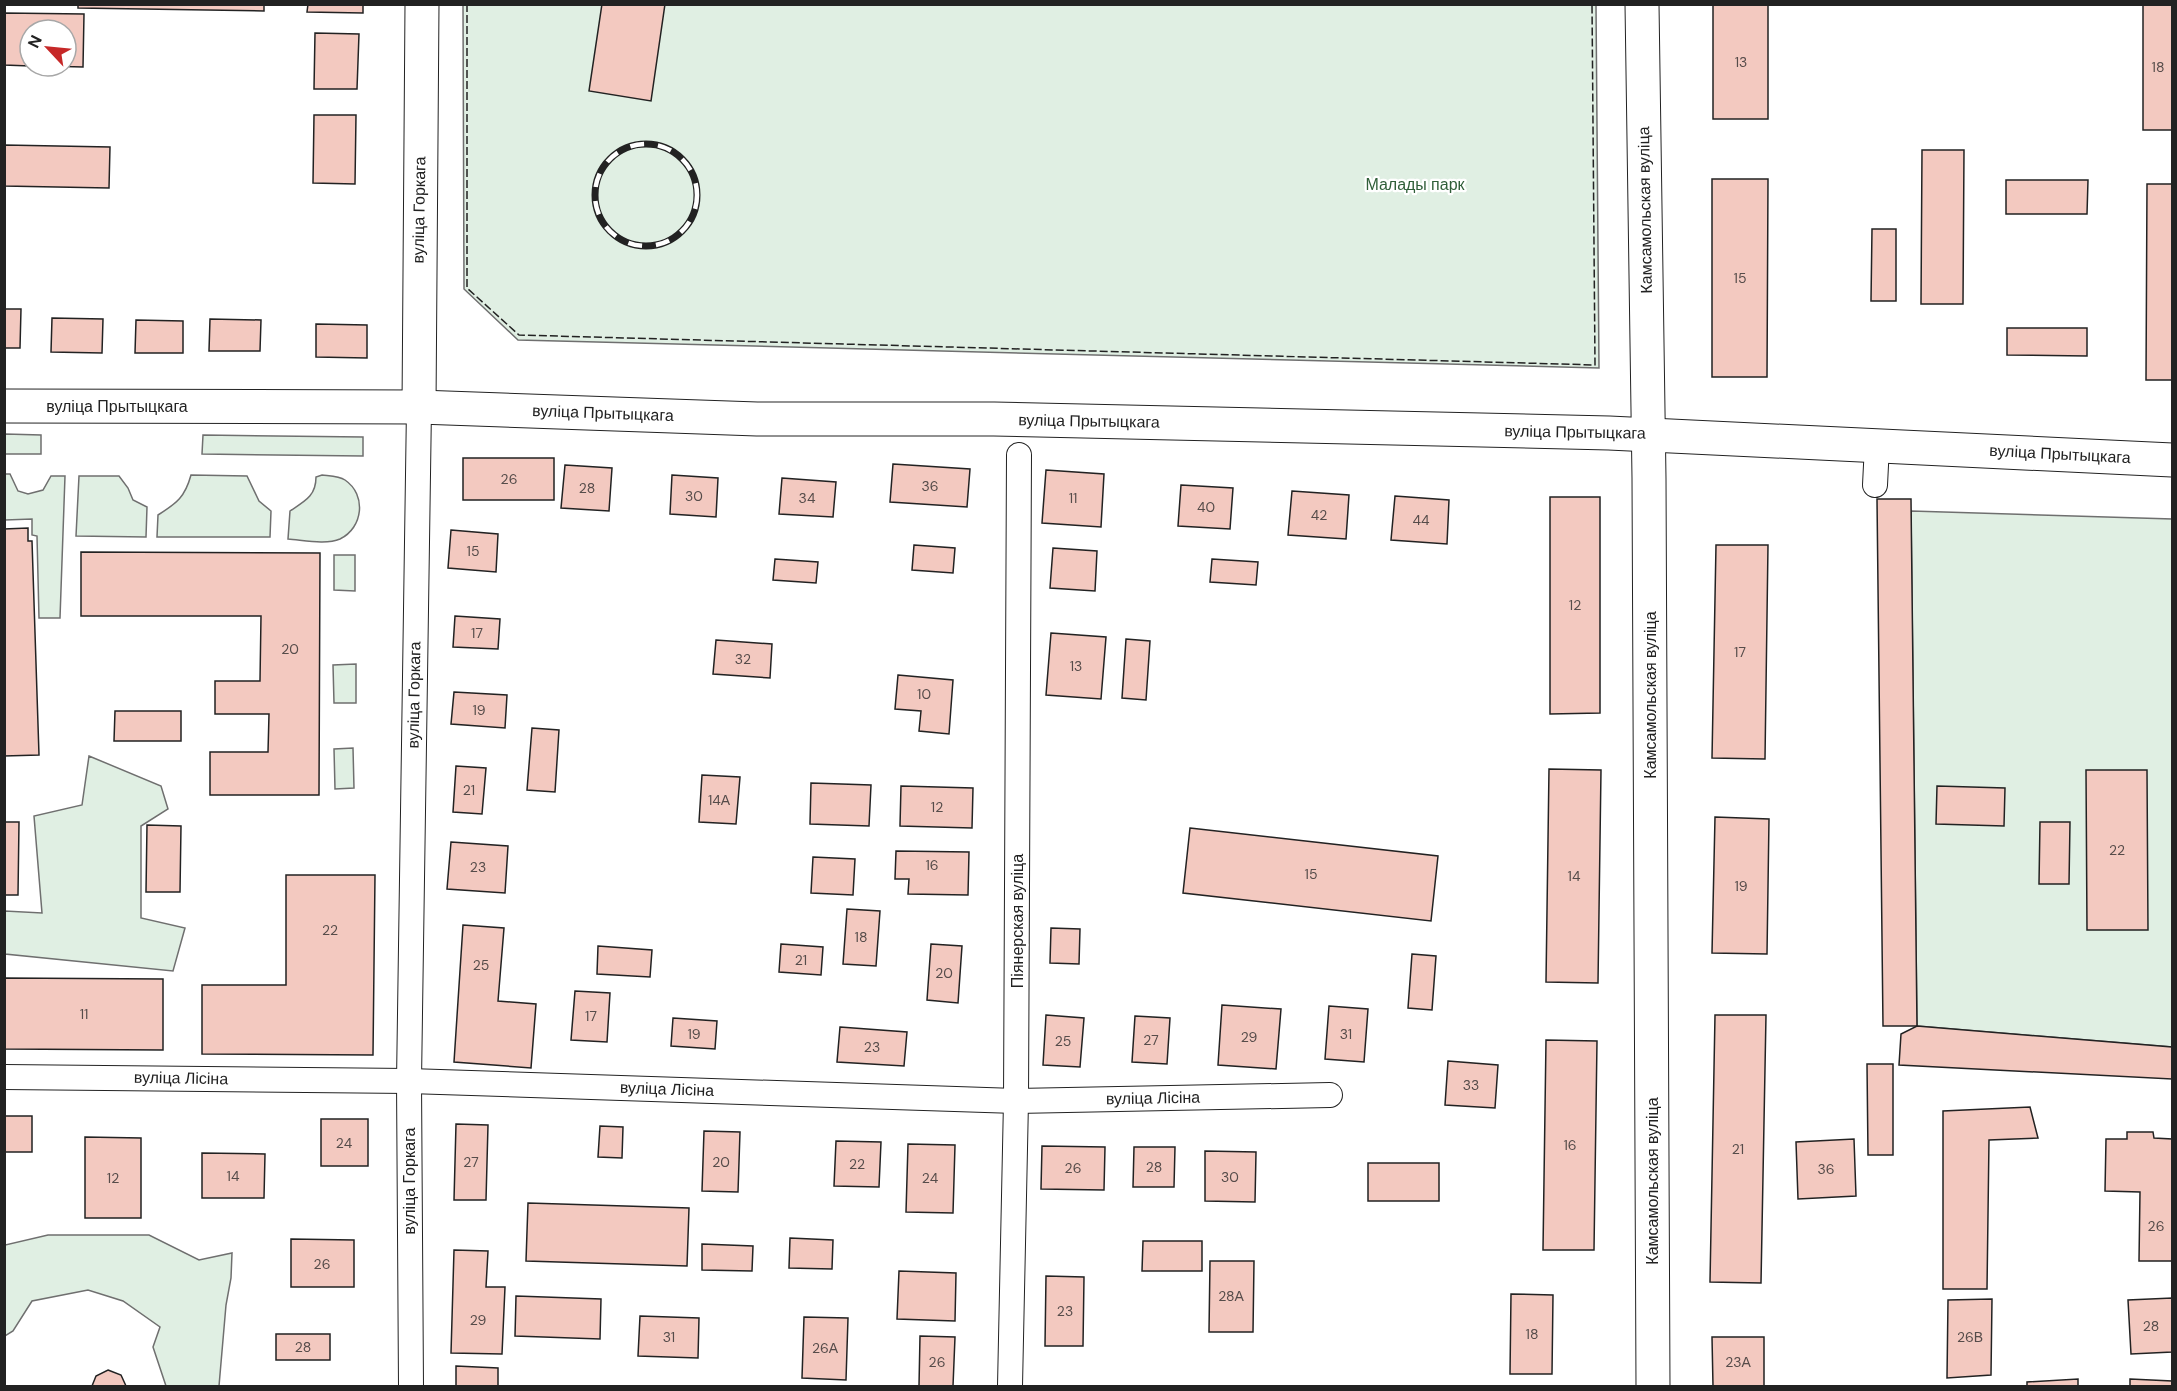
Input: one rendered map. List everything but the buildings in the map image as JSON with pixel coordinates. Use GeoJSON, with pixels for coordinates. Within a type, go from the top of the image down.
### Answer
{"type":"FeatureCollection","features":[{"type":"Feature","properties":{"kind":"main road","name":"вуліца Горкага"},"geometry":{"type":"LineString","coordinates":[[419,407],[422,4]]}},
{"type":"Feature","properties":{"kind":"main road","name":"Камсамольская вуліца"},"geometry":{"type":"LineString","coordinates":[[1642,4],[1648,434],[1653,1386]]}},
{"type":"Feature","properties":{"kind":"main road","name":"вуліца Прытыцкага"},"geometry":{"type":"LineString","coordinates":[[4,406],[419,407],[757,419],[994,419],[1648,434],[2172,460]]}},
{"type":"Feature","properties":{"kind":"street","name":"вуліца Горкага"},"geometry":{"type":"LineString","coordinates":[[411,1386],[409,1081],[419,407]]}},
{"type":"Feature","properties":{"kind":"street"},"geometry":{"type":"LineString","coordinates":[[1875,486],[1876,445]]}},
{"type":"Feature","properties":{"kind":"street","name":"Піянерская вуліца"},"geometry":{"type":"LineString","coordinates":[[1010,1386],[1016,1101],[1018,455]]}},
{"type":"Feature","properties":{"kind":"street","name":"вуліца Лісіна"},"geometry":{"type":"LineString","coordinates":[[4,1077],[409,1081],[1016,1101],[1330,1095]]}},
{"type":"Feature","properties":{"kind":"green space","name":"Малады парк"},"geometry":{"type":"Polygon","coordinates":[[[463,5],[1596,5],[1599,368],[518,340],[464,289],[463,5]]]}},
{"type":"Feature","properties":{"kind":"green space"},"geometry":{"type":"Polygon","coordinates":[[[5,434],[41,435],[41,454],[5,454],[5,434]]]}},
{"type":"Feature","properties":{"kind":"green space"},"geometry":{"type":"Polygon","coordinates":[[[203,435],[363,437],[363,456],[202,454],[203,435]]]}},
{"type":"Feature","properties":{"kind":"green space"},"geometry":{"type":"Polygon","coordinates":[[[5,474],[10,474],[18,491],[28,494],[43,490],[51,476],[65,476],[60,618],[39,618],[37,536],[32,535],[32,519],[5,520],[5,474]]]}},
{"type":"Feature","properties":{"kind":"green space"},"geometry":{"type":"Polygon","coordinates":[[[191,475],[247,476],[259,501],[271,511],[270,537],[157,537],[158,515],[179,499],[191,475]]]}},
{"type":"Feature","properties":{"kind":"green space"},"geometry":{"type":"Polygon","coordinates":[[[322,475],[345,480],[357,494],[359,511],[354,527],[348,534],[334,541],[288,539],[290,511],[309,497],[314,489],[316,477],[322,475]]]}},
{"type":"Feature","properties":{"kind":"green space"},"geometry":{"type":"Polygon","coordinates":[[[79,476],[119,476],[133,500],[147,507],[146,537],[76,536],[79,476]]]}},
{"type":"Feature","properties":{"kind":"green space"},"geometry":{"type":"Polygon","coordinates":[[[1911,511],[2172,519],[2172,1047],[1917,1026],[1911,511]]]}},
{"type":"Feature","properties":{"kind":"green space"},"geometry":{"type":"Polygon","coordinates":[[[334,555],[355,555],[355,591],[334,590],[334,555]]]}},
{"type":"Feature","properties":{"kind":"green space"},"geometry":{"type":"Polygon","coordinates":[[[356,664],[356,703],[334,703],[333,665],[356,664]]]}},
{"type":"Feature","properties":{"kind":"green space"},"geometry":{"type":"Polygon","coordinates":[[[353,748],[354,788],[335,789],[334,749],[353,748]]]}},
{"type":"Feature","properties":{"kind":"green space"},"geometry":{"type":"Polygon","coordinates":[[[89,756],[161,786],[168,809],[141,826],[141,918],[185,928],[173,971],[5,954],[5,911],[42,913],[34,816],[82,805],[89,756]]]}},
{"type":"Feature","properties":{"kind":"green space"},"geometry":{"type":"Polygon","coordinates":[[[48,1235],[149,1235],[199,1260],[232,1253],[219,1386],[166,1386],[153,1347],[160,1327],[123,1301],[88,1290],[32,1301],[13,1331],[5,1336],[5,1245],[48,1235]]]}},
{"type":"Feature","properties":{"kind":"railway"},"geometry":{"type":"LineString","coordinates":[[646,144],[666,147],[675,152],[689,166],[694,175],[697,195],[694,215],[689,224],[675,238],[666,243],[646,246],[626,243],[617,238],[603,224],[598,215],[595,195],[598,175],[603,166],[617,152],[626,147],[646,144]]}},
{"type":"Feature","properties":{"kind":"fence"},"geometry":{"type":"LineString","coordinates":[[467,4],[467,288],[519,335],[1595,365],[1592,4]]}}]}
